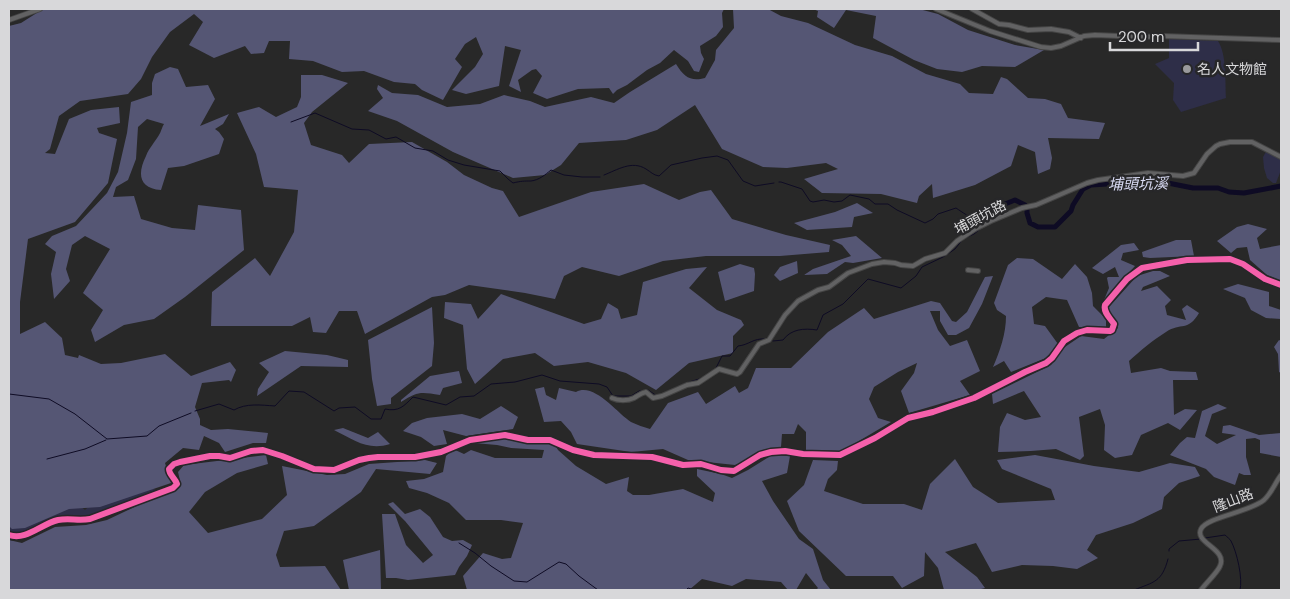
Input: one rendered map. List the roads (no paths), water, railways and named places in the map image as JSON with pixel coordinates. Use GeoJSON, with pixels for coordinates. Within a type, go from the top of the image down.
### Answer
{"type":"FeatureCollection","features":[{"type":"Feature","properties":{"kind":"street"},"geometry":{"type":"LineString","coordinates":[[9,20],[40,9]]}},
{"type":"Feature","properties":{"kind":"street"},"geometry":{"type":"LineString","coordinates":[[936,9],[990,31],[1029,44],[1051,48],[1095,34],[1281,40]]}},
{"type":"Feature","properties":{"kind":"street"},"geometry":{"type":"LineString","coordinates":[[972,9],[999,24],[1028,30],[1051,29],[1069,32],[1081,38]]}},
{"type":"Feature","properties":{"kind":"street","name":"埔頭坑路"},"geometry":{"type":"LineString","coordinates":[[612,398],[617,400],[631,399],[646,392],[653,398],[662,396],[687,385],[698,383],[719,369],[737,374],[759,344],[769,340],[785,315],[798,301],[818,290],[829,287],[848,273],[872,264],[884,262],[913,266],[925,259],[945,254],[957,241],[975,229],[1086,183],[1148,174],[1183,176],[1194,173],[1207,154],[1216,146],[1230,142],[1252,142],[1281,157]]}},
{"type":"Feature","properties":{"kind":"street"},"geometry":{"type":"LineString","coordinates":[[9,535],[16,537],[29,534],[44,524],[61,519],[84,521],[173,488],[177,484],[169,469],[174,464],[210,456],[230,458],[256,450],[269,452],[314,468],[327,470],[338,469],[369,458],[415,458],[441,452],[470,440],[505,435],[528,440],[550,440],[573,450],[594,455],[652,457],[683,465],[701,464],[727,472],[739,469],[760,455],[777,452],[840,455],[875,438],[908,418],[933,412],[974,398],[1046,363],[1064,341],[1077,333],[1087,330],[1112,330],[1114,324],[1105,312],[1105,305],[1127,279],[1142,268],[1187,260],[1230,259],[1244,264],[1265,279],[1281,285]]}},
{"type":"Feature","properties":{"kind":"street"},"geometry":{"type":"LineString","coordinates":[[968,270],[978,271]]}},
{"type":"Feature","properties":{"kind":"street","name":"隆山路"},"geometry":{"type":"LineString","coordinates":[[1201,590],[1221,566],[1221,559],[1220,554],[1202,538],[1201,528],[1205,524],[1253,507],[1264,500],[1281,475]]}},
{"type":"Feature","properties":{"kind":"waterway"},"geometry":{"type":"LineString","coordinates":[[291,122],[315,113],[352,129],[369,130],[386,139],[396,137],[415,148],[433,151],[448,160],[464,165],[500,171],[513,183],[537,180],[551,170],[564,175],[600,177]]}},
{"type":"Feature","properties":{"kind":"waterway"},"geometry":{"type":"LineString","coordinates":[[604,175],[635,165],[641,166],[659,176],[671,165],[717,156],[728,160],[743,181],[755,186],[774,183]]}},
{"type":"Feature","properties":{"kind":"waterway"},"geometry":{"type":"LineString","coordinates":[[779,182],[802,189],[810,201],[813,202],[824,200],[842,201],[850,195],[869,199],[875,204],[888,204],[925,223],[938,214],[956,208],[973,218],[991,212]]}},
{"type":"Feature","properties":{"kind":"waterway","name":"埔頭坑溪"},"geometry":{"type":"LineString","coordinates":[[1027,208],[1030,223],[1038,227],[1055,227],[1071,211],[1083,189],[1091,185],[1163,182],[1193,188],[1218,188],[1229,192],[1244,193],[1281,186]]}},
{"type":"Feature","properties":{"kind":"waterway","name":"埔頭坑溪"},"geometry":{"type":"LineString","coordinates":[[991,212],[1015,200],[1025,205]]}},
{"type":"Feature","properties":{"kind":"waterway","name":"埔頭坑溪"},"geometry":{"type":"LineString","coordinates":[[987,222],[991,212]]}},
{"type":"Feature","properties":{"kind":"waterway","name":"埔頭坑溪"},"geometry":{"type":"LineString","coordinates":[[773,341],[783,340],[794,331],[817,330],[823,315],[843,304],[868,279],[901,288],[916,276],[922,267],[943,257],[955,249],[963,239],[979,230]]}},
{"type":"Feature","properties":{"kind":"waterway","name":"埔頭坑溪"},"geometry":{"type":"LineString","coordinates":[[715,370],[722,356],[730,356],[738,346],[765,339]]}},
{"type":"Feature","properties":{"kind":"waterway","name":"埔頭坑溪"},"geometry":{"type":"LineString","coordinates":[[195,411],[219,404],[234,410],[249,405],[275,406],[289,391],[304,392],[334,411],[339,408],[355,407],[371,419],[381,419],[385,409],[398,409],[413,397],[446,405],[460,397],[474,396],[491,384],[515,382],[542,375],[560,381],[599,384],[607,387],[613,396],[631,396],[639,391],[648,390],[657,396],[706,376]]}},
{"type":"Feature","properties":{"kind":"waterway","name":"埔頭坑溪"},"geometry":{"type":"LineString","coordinates":[[9,394],[49,399],[75,414],[107,439],[147,436],[159,426],[191,413]]}},
{"type":"Feature","properties":{"kind":"waterway"},"geometry":{"type":"LineString","coordinates":[[47,459],[85,449],[106,440]]}},
{"type":"Feature","properties":{"kind":"waterway"},"geometry":{"type":"LineString","coordinates":[[1205,538],[1225,535],[1231,540],[1239,566],[1240,590]]}},
{"type":"Feature","properties":{"kind":"waterway"},"geometry":{"type":"LineString","coordinates":[[1169,551],[1179,541],[1201,539]]}},
{"type":"Feature","properties":{"kind":"waterway"},"geometry":{"type":"LineString","coordinates":[[459,543],[514,581],[527,582],[559,562],[566,564],[598,590]]}},
{"type":"Feature","properties":{"kind":"waterway"},"geometry":{"type":"LineString","coordinates":[[1134,590],[1160,577],[1168,559]]}},
{"type":"Feature","properties":{"kind":"waterway"},"geometry":{"type":"LineString","coordinates":[[686,590],[688,588],[694,590]]}},
{"type":"Feature","properties":{"kind":"place","name":"名人文物館"},"geometry":{"type":"Point","coordinates":[1187,69]}}]}
